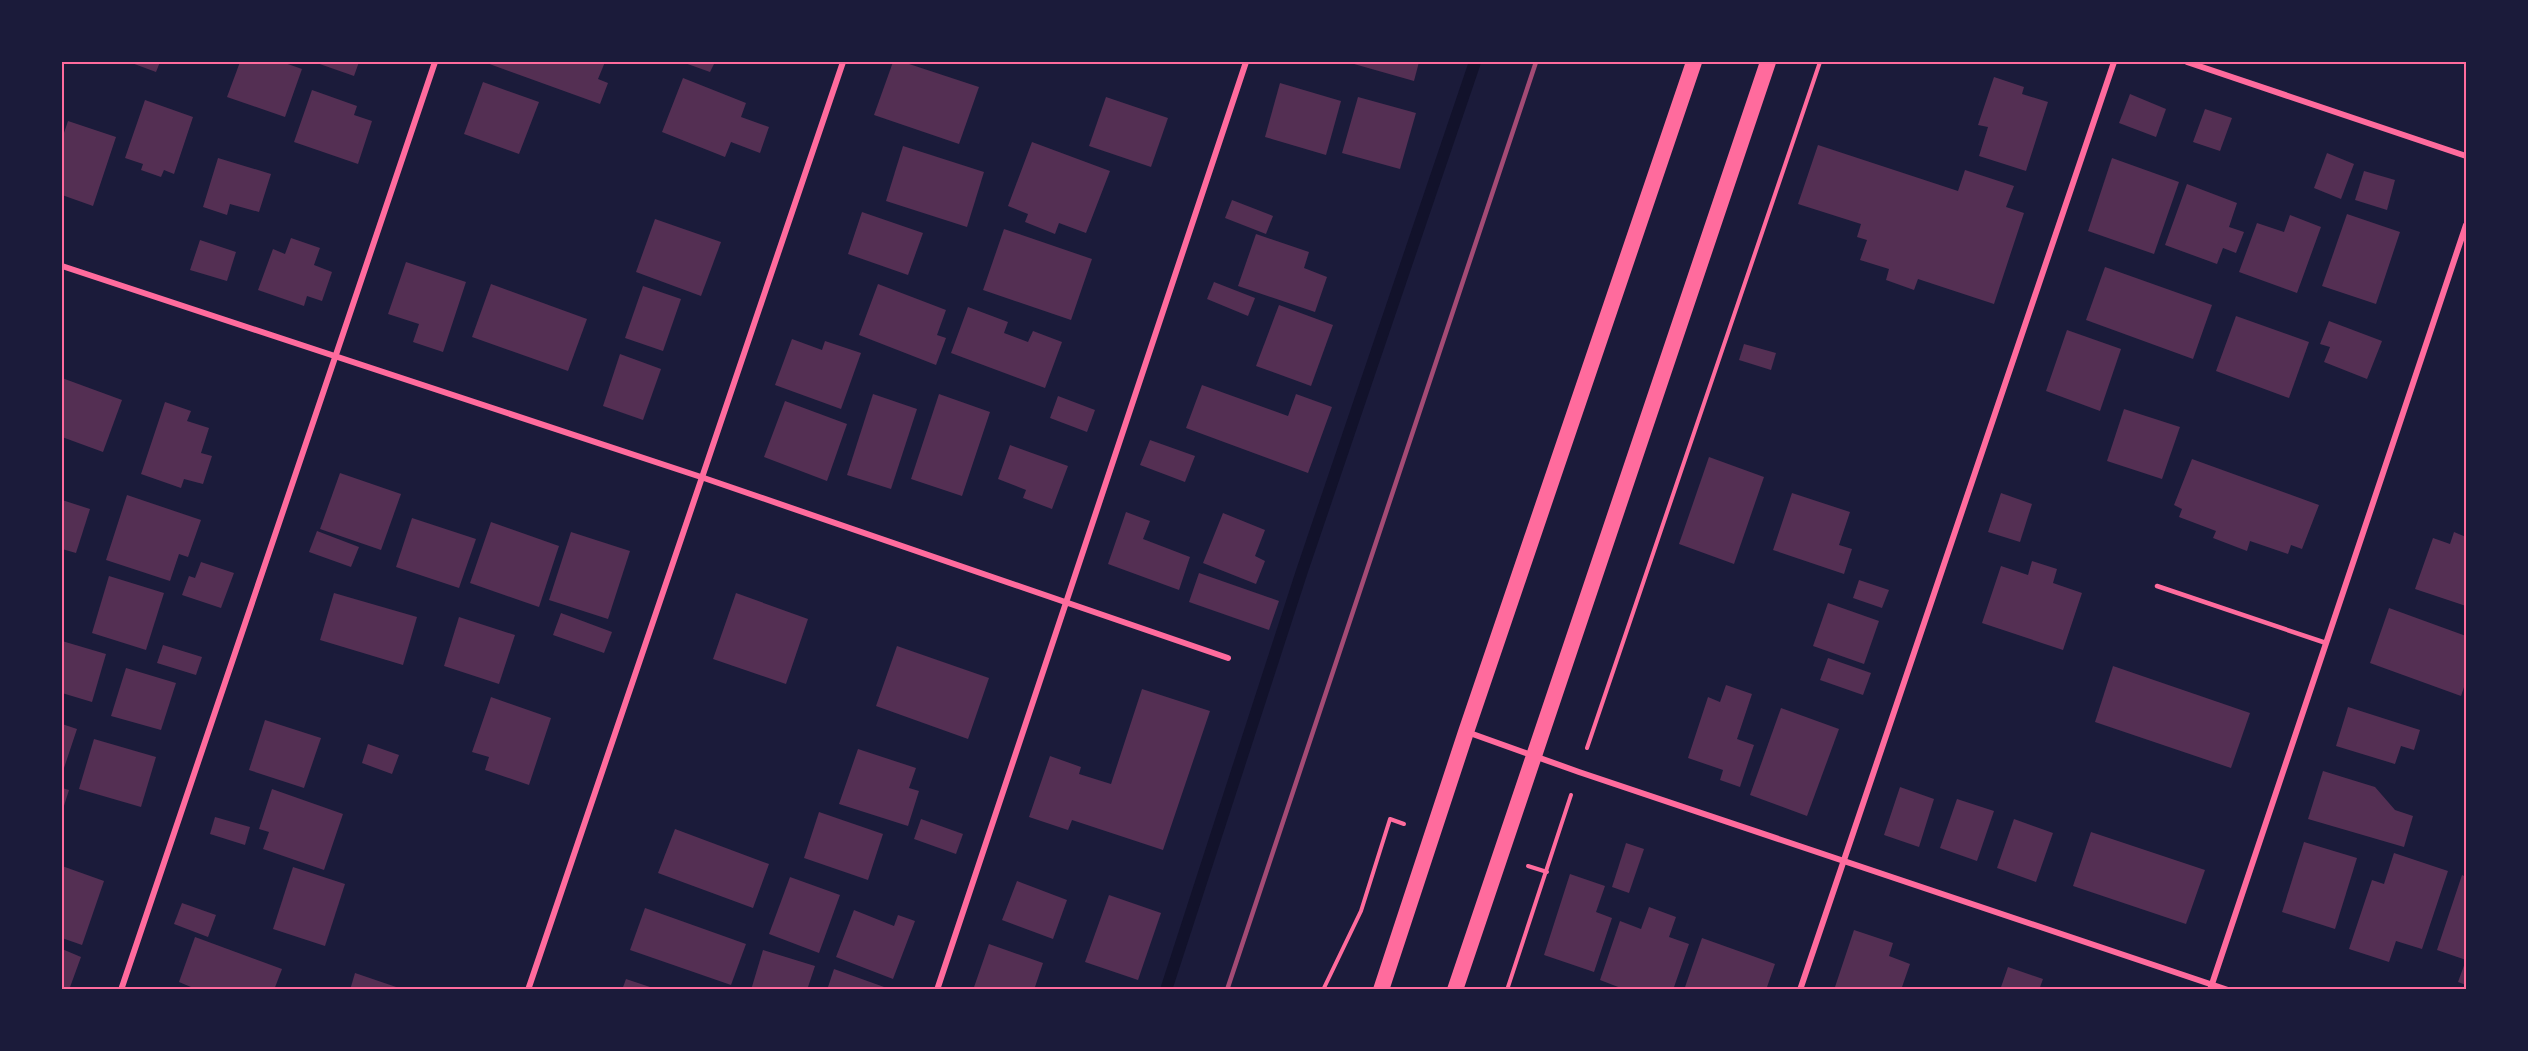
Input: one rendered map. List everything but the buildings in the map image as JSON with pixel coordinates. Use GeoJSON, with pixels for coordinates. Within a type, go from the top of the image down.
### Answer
{"type":"FeatureCollection","features":[{"type":"Feature","properties":{"kind":"highway"},"geometry":{"type":"LineString","coordinates":[[1380,990],[1694,62]]}},
{"type":"Feature","properties":{"kind":"highway"},"geometry":{"type":"LineString","coordinates":[[1455,990],[1768,62]]}},
{"type":"Feature","properties":{"kind":"street"},"geometry":{"type":"LineString","coordinates":[[122,990],[435,62]]}},
{"type":"Feature","properties":{"kind":"street"},"geometry":{"type":"LineString","coordinates":[[528,990],[843,62]]}},
{"type":"Feature","properties":{"kind":"street"},"geometry":{"type":"LineString","coordinates":[[937,990],[1246,62]]}},
{"type":"Feature","properties":{"kind":"street"},"geometry":{"type":"LineString","coordinates":[[1800,990],[2114,62]]}},
{"type":"Feature","properties":{"kind":"street"},"geometry":{"type":"LineString","coordinates":[[2187,62],[2466,156]]}},
{"type":"Feature","properties":{"kind":"street"},"geometry":{"type":"LineString","coordinates":[[2211,987],[2466,225]]}},
{"type":"Feature","properties":{"kind":"street"},"geometry":{"type":"LineString","coordinates":[[62,266],[701,477],[1228,658]]}},
{"type":"Feature","properties":{"kind":"street"},"geometry":{"type":"LineString","coordinates":[[1466,732],[2211,987],[2228,990]]}},
{"type":"Feature","properties":{"kind":"lane"},"geometry":{"type":"LineString","coordinates":[[2157,586],[2326,643]]}},
{"type":"Feature","properties":{"kind":"path"},"geometry":{"type":"LineString","coordinates":[[1508,990],[1579,772],[1820,62]]}},
{"type":"Feature","properties":{"kind":"path"},"geometry":{"type":"LineString","coordinates":[[1323,990],[1361,911],[1390,819],[1432,836]]}},
{"type":"Feature","properties":{"kind":"path"},"geometry":{"type":"LineString","coordinates":[[1501,857],[1547,872]]}},
{"type":"Feature","properties":{"kind":"waterway"},"geometry":{"type":"LineString","coordinates":[[1166,990],[1302,571],[1475,62]]}},
{"type":"Feature","properties":{"kind":"railway"},"geometry":{"type":"LineString","coordinates":[[1227,990],[1536,62]]}}]}
